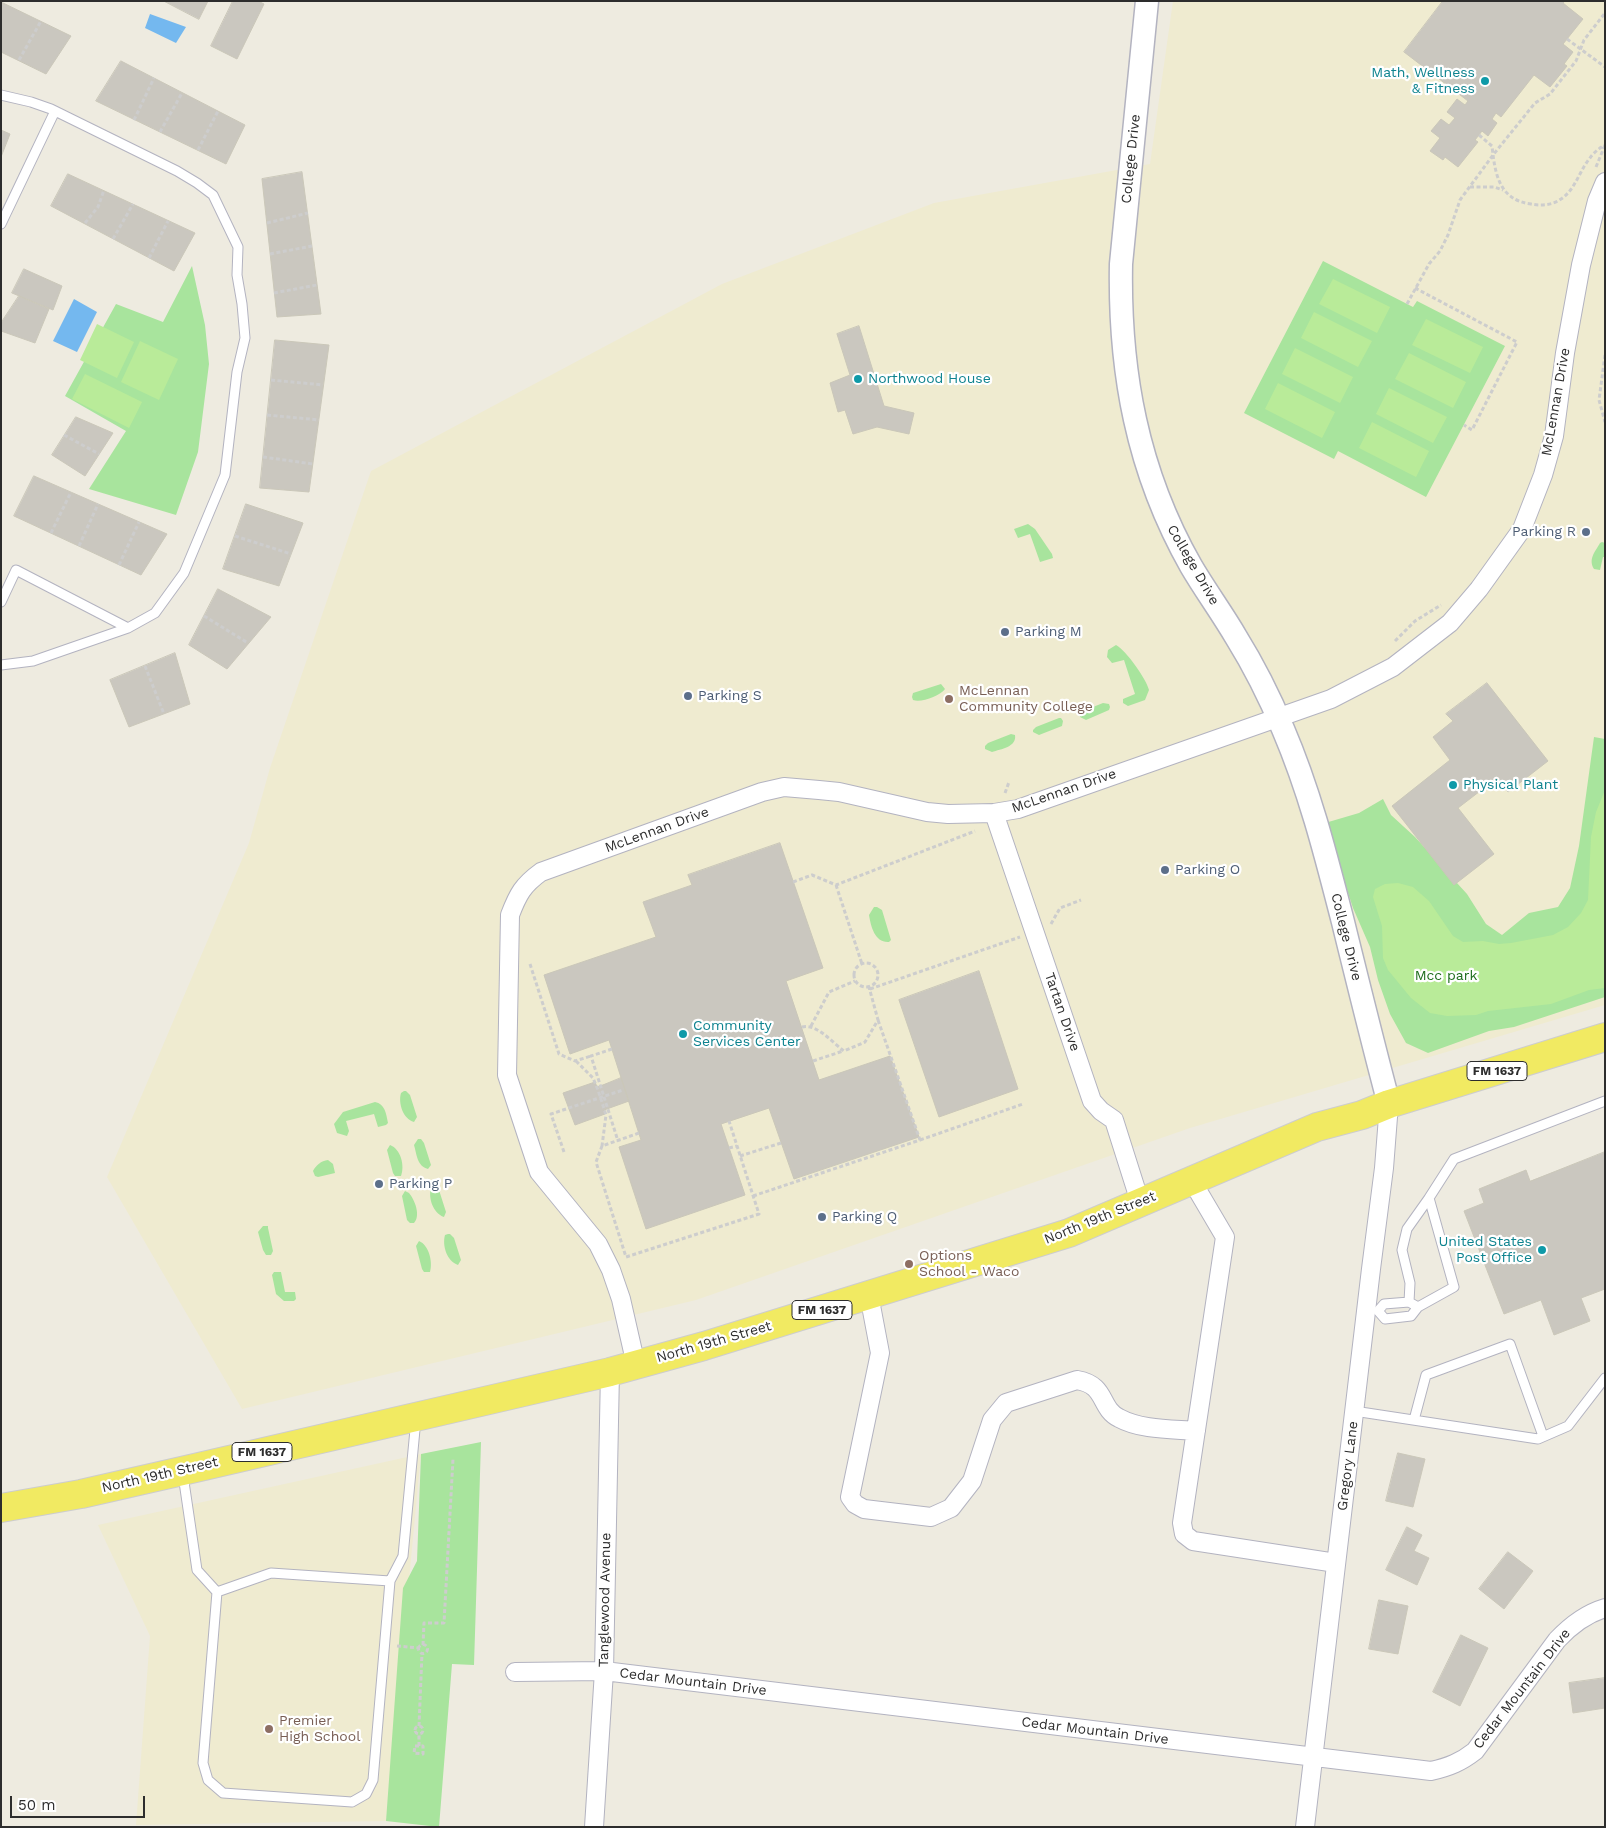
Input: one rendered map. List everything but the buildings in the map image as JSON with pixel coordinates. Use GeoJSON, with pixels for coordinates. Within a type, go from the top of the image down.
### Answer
{"type":"FeatureCollection","features":[{"type":"Feature","properties":{"kind":"main road","name":"North 19th Street"},"geometry":{"type":"LineString","coordinates":[[1,1508],[81,1494],[416,1417],[610,1372],[704,1346],[1069,1233],[1317,1127],[1362,1115],[1389,1104],[1605,1037]]}},
{"type":"Feature","properties":{"kind":"street","name":"College Drive"},"geometry":{"type":"LineString","coordinates":[[1146,1],[1121,264],[1120,302],[1123,350],[1133,415],[1148,470],[1169,523],[1191,565],[1238,640],[1278,717],[1304,782],[1321,835],[1389,1104]]}},
{"type":"Feature","properties":{"kind":"street","name":"McLennan Drive"},"geometry":{"type":"LineString","coordinates":[[636,1365],[621,1299],[611,1270],[598,1244],[539,1172],[506,1075],[510,915],[517,896],[526,883],[541,872],[762,792],[784,787],[839,792],[948,814],[994,813],[1018,809],[1331,699],[1393,667],[1450,623],[1479,589],[1522,529],[1543,475],[1554,436],[1565,353],[1579,274],[1597,201],[1599,177]]}},
{"type":"Feature","properties":{"kind":"street","name":"Tartan Drive"},"geometry":{"type":"LineString","coordinates":[[994,813],[1092,1101],[1101,1111],[1114,1120],[1140,1202]]}},
{"type":"Feature","properties":{"kind":"street","name":"Gregory Lane"},"geometry":{"type":"LineString","coordinates":[[1305,1827],[1354,1411],[1372,1312],[1389,1104]]}},
{"type":"Feature","properties":{"kind":"street"},"geometry":{"type":"LineString","coordinates":[[1192,1180],[1225,1237],[1182,1523],[1184,1534],[1194,1541],[1336,1563]]}},
{"type":"Feature","properties":{"kind":"street"},"geometry":{"type":"LineString","coordinates":[[869,1295],[880,1353],[850,1497],[855,1504],[864,1509],[931,1517],[950,1508],[972,1480],[992,1420],[1006,1403],[1077,1380],[1088,1382],[1096,1387],[1117,1417],[1141,1425],[1196,1431]]}},
{"type":"Feature","properties":{"kind":"street","name":"Tanglewood Avenue"},"geometry":{"type":"LineString","coordinates":[[594,1827],[604,1671],[610,1372]]}},
{"type":"Feature","properties":{"kind":"street","name":"Cedar Mountain Drive"},"geometry":{"type":"LineString","coordinates":[[515,1672],[604,1671],[1431,1771],[1449,1767],[1464,1760],[1475,1751],[1557,1640],[1570,1626],[1589,1614],[1605,1608]]}},
{"type":"Feature","properties":{"kind":"lane"},"geometry":{"type":"LineString","coordinates":[[1,94],[55,111],[177,171],[212,195],[238,247],[237,275],[245,338],[237,372],[225,475],[184,573],[155,613],[128,628],[33,661],[1,665]]}},
{"type":"Feature","properties":{"kind":"lane"},"geometry":{"type":"LineString","coordinates":[[1,224],[55,111]]}},
{"type":"Feature","properties":{"kind":"lane"},"geometry":{"type":"LineString","coordinates":[[1,602],[16,570],[128,628]]}},
{"type":"Feature","properties":{"kind":"lane"},"geometry":{"type":"LineString","coordinates":[[1429,1198],[1454,1287],[1413,1304],[1384,1304],[1372,1312],[1385,1319],[1411,1316],[1413,1304],[1402,1250],[1406,1230],[1454,1159],[1605,1101]]}},
{"type":"Feature","properties":{"kind":"lane"},"geometry":{"type":"LineString","coordinates":[[1414,1420],[1426,1375],[1510,1344],[1543,1436]]}},
{"type":"Feature","properties":{"kind":"lane"},"geometry":{"type":"LineString","coordinates":[[1354,1411],[1538,1439],[1568,1426],[1605,1378]]}},
{"type":"Feature","properties":{"kind":"lane"},"geometry":{"type":"LineString","coordinates":[[182,1470],[197,1570],[217,1592],[203,1764],[208,1780],[223,1793],[352,1802],[366,1794],[373,1780],[390,1581],[403,1556],[416,1417]]}},
{"type":"Feature","properties":{"kind":"lane"},"geometry":{"type":"LineString","coordinates":[[217,1592],[271,1573],[390,1581]]}},
{"type":"Feature","properties":{"kind":"path"},"geometry":{"type":"LineString","coordinates":[[1407,304],[1429,264],[1440,251],[1448,235],[1460,200],[1535,103],[1550,94],[1576,61],[1584,40],[1605,13]]}},
{"type":"Feature","properties":{"kind":"path"},"geometry":{"type":"LineString","coordinates":[[19,60],[41,21]]}},
{"type":"Feature","properties":{"kind":"path"},"geometry":{"type":"LineString","coordinates":[[1568,39],[1605,67]]}},
{"type":"Feature","properties":{"kind":"path"},"geometry":{"type":"LineString","coordinates":[[134,120],[154,78]]}},
{"type":"Feature","properties":{"kind":"path"},"geometry":{"type":"LineString","coordinates":[[160,132],[182,93]]}},
{"type":"Feature","properties":{"kind":"path"},"geometry":{"type":"LineString","coordinates":[[198,150],[218,112]]}},
{"type":"Feature","properties":{"kind":"path"},"geometry":{"type":"LineString","coordinates":[[1479,135],[1492,146],[1496,169],[1504,190]]}},
{"type":"Feature","properties":{"kind":"path"},"geometry":{"type":"LineString","coordinates":[[1470,187],[1494,187],[1504,190],[1515,200],[1527,204],[1538,206],[1552,204],[1572,189],[1589,158],[1605,144],[1599,177]]}},
{"type":"Feature","properties":{"kind":"path"},"geometry":{"type":"LineString","coordinates":[[85,223],[98,207],[104,190]]}},
{"type":"Feature","properties":{"kind":"path"},"geometry":{"type":"LineString","coordinates":[[113,238],[133,204]]}},
{"type":"Feature","properties":{"kind":"path"},"geometry":{"type":"LineString","coordinates":[[267,224],[308,213]]}},
{"type":"Feature","properties":{"kind":"path"},"geometry":{"type":"LineString","coordinates":[[149,258],[168,220]]}},
{"type":"Feature","properties":{"kind":"path"},"geometry":{"type":"LineString","coordinates":[[270,254],[312,246]]}},
{"type":"Feature","properties":{"kind":"path"},"geometry":{"type":"LineString","coordinates":[[274,293],[317,285]]}},
{"type":"Feature","properties":{"kind":"path"},"geometry":{"type":"LineString","coordinates":[[1415,288],[1517,342],[1472,430],[1464,425]]}},
{"type":"Feature","properties":{"kind":"path"},"geometry":{"type":"LineString","coordinates":[[1605,355],[1599,400],[1605,422]]}},
{"type":"Feature","properties":{"kind":"path"},"geometry":{"type":"LineString","coordinates":[[271,380],[323,385]]}},
{"type":"Feature","properties":{"kind":"path"},"geometry":{"type":"LineString","coordinates":[[267,415],[319,420]]}},
{"type":"Feature","properties":{"kind":"path"},"geometry":{"type":"LineString","coordinates":[[64,435],[99,454]]}},
{"type":"Feature","properties":{"kind":"path"},"geometry":{"type":"LineString","coordinates":[[263,457],[313,464]]}},
{"type":"Feature","properties":{"kind":"path"},"geometry":{"type":"LineString","coordinates":[[52,533],[71,492]]}},
{"type":"Feature","properties":{"kind":"path"},"geometry":{"type":"LineString","coordinates":[[79,546],[98,504]]}},
{"type":"Feature","properties":{"kind":"path"},"geometry":{"type":"LineString","coordinates":[[119,565],[139,522]]}},
{"type":"Feature","properties":{"kind":"path"},"geometry":{"type":"LineString","coordinates":[[235,536],[291,554]]}},
{"type":"Feature","properties":{"kind":"path"},"geometry":{"type":"LineString","coordinates":[[1394,643],[1415,621],[1443,604]]}},
{"type":"Feature","properties":{"kind":"path"},"geometry":{"type":"LineString","coordinates":[[204,616],[248,644]]}},
{"type":"Feature","properties":{"kind":"path"},"geometry":{"type":"LineString","coordinates":[[145,666],[164,714]]}},
{"type":"Feature","properties":{"kind":"path"},"geometry":{"type":"LineString","coordinates":[[1004,798],[1009,782]]}},
{"type":"Feature","properties":{"kind":"path"},"geometry":{"type":"LineString","coordinates":[[794,882],[812,875],[836,885],[975,831]]}},
{"type":"Feature","properties":{"kind":"path"},"geometry":{"type":"LineString","coordinates":[[836,885],[862,964]]}},
{"type":"Feature","properties":{"kind":"path"},"geometry":{"type":"LineString","coordinates":[[1045,928],[1050,926],[1060,908],[1081,900]]}},
{"type":"Feature","properties":{"kind":"path"},"geometry":{"type":"LineString","coordinates":[[869,988],[878,979],[877,969],[869,963],[862,964],[854,972],[855,981],[862,987],[869,988],[1021,936]]}},
{"type":"Feature","properties":{"kind":"path"},"geometry":{"type":"LineString","coordinates":[[530,964],[559,1054],[575,1061],[593,1078],[618,1141]]}},
{"type":"Feature","properties":{"kind":"path"},"geometry":{"type":"LineString","coordinates":[[811,1026],[829,992],[855,981]]}},
{"type":"Feature","properties":{"kind":"path"},"geometry":{"type":"LineString","coordinates":[[869,988],[878,1020],[920,1140]]}},
{"type":"Feature","properties":{"kind":"path"},"geometry":{"type":"LineString","coordinates":[[813,1061],[866,1042],[878,1020]]}},
{"type":"Feature","properties":{"kind":"path"},"geometry":{"type":"LineString","coordinates":[[802,1027],[811,1026],[844,1051]]}},
{"type":"Feature","properties":{"kind":"path"},"geometry":{"type":"LineString","coordinates":[[575,1061],[612,1049]]}},
{"type":"Feature","properties":{"kind":"path"},"geometry":{"type":"LineString","coordinates":[[591,1056],[606,1115],[602,1146],[596,1162],[626,1257],[759,1214],[729,1122]]}},
{"type":"Feature","properties":{"kind":"path"},"geometry":{"type":"LineString","coordinates":[[564,1152],[551,1114],[623,1090]]}},
{"type":"Feature","properties":{"kind":"path"},"geometry":{"type":"LineString","coordinates":[[752,1196],[1023,1104]]}},
{"type":"Feature","properties":{"kind":"path"},"geometry":{"type":"LineString","coordinates":[[602,1146],[639,1133]]}},
{"type":"Feature","properties":{"kind":"path"},"geometry":{"type":"LineString","coordinates":[[740,1156],[781,1143]]}},
{"type":"Feature","properties":{"kind":"path"},"geometry":{"type":"LineString","coordinates":[[729,1148],[736,1146]]}},
{"type":"Feature","properties":{"kind":"path"},"geometry":{"type":"LineString","coordinates":[[423,1645],[424,1622],[444,1623],[453,1459]]}},
{"type":"Feature","properties":{"kind":"path"},"geometry":{"type":"LineString","coordinates":[[384,1645],[419,1648],[423,1645]]}},
{"type":"Feature","properties":{"kind":"path"},"geometry":{"type":"LineString","coordinates":[[422,1653],[428,1650],[423,1645]]}},
{"type":"Feature","properties":{"kind":"path"},"geometry":{"type":"LineString","coordinates":[[419,1648],[422,1653],[419,1726],[423,1730],[419,1734],[419,1746]]}},
{"type":"Feature","properties":{"kind":"shaded area","name":"McLennan Community College"},"geometry":{"type":"Polygon","coordinates":[[[1173,1],[1605,1],[1605,1005],[1190,1128],[696,1300],[242,1409],[107,1177],[249,843],[270,768],[371,471],[722,284],[934,203],[1150,164],[1173,1]]]}},
{"type":"Feature","properties":{"kind":"shaded area","name":"Premier High School"},"geometry":{"type":"Polygon","coordinates":[[[421,1454],[386,1821],[136,1825],[150,1636],[98,1525],[421,1454]]]}},
{"type":"Feature","properties":{"kind":"green space"},"geometry":{"type":"Polygon","coordinates":[[[1323,261],[1413,307],[1417,301],[1505,346],[1426,497],[1338,451],[1334,459],[1244,413],[1323,261]]]}},
{"type":"Feature","properties":{"kind":"green space"},"geometry":{"type":"Polygon","coordinates":[[[192,266],[205,325],[209,364],[198,452],[176,515],[89,489],[126,431],[65,396],[116,304],[163,322],[192,266]]]}},
{"type":"Feature","properties":{"kind":"green space"},"geometry":{"type":"Polygon","coordinates":[[[1333,279],[1390,307],[1377,333],[1319,304],[1333,279]]]}},
{"type":"Feature","properties":{"kind":"green space"},"geometry":{"type":"Polygon","coordinates":[[[1314,312],[1372,341],[1358,367],[1301,338],[1314,312]]]}},
{"type":"Feature","properties":{"kind":"green space"},"geometry":{"type":"Polygon","coordinates":[[[1426,319],[1483,347],[1470,373],[1412,345],[1426,319]]]}},
{"type":"Feature","properties":{"kind":"green space"},"geometry":{"type":"Polygon","coordinates":[[[97,324],[134,342],[117,378],[80,360],[97,324]]]}},
{"type":"Feature","properties":{"kind":"green space"},"geometry":{"type":"Polygon","coordinates":[[[140,341],[178,359],[159,400],[121,382],[140,341]]]}},
{"type":"Feature","properties":{"kind":"green space"},"geometry":{"type":"Polygon","coordinates":[[[1295,348],[1353,377],[1340,403],[1282,374],[1295,348]]]}},
{"type":"Feature","properties":{"kind":"green space"},"geometry":{"type":"Polygon","coordinates":[[[1409,353],[1466,382],[1453,408],[1395,379],[1409,353]]]}},
{"type":"Feature","properties":{"kind":"green space"},"geometry":{"type":"Polygon","coordinates":[[[85,374],[142,402],[129,428],[72,399],[85,374]]]}},
{"type":"Feature","properties":{"kind":"green space"},"geometry":{"type":"Polygon","coordinates":[[[1278,383],[1335,412],[1322,438],[1265,409],[1278,383]]]}},
{"type":"Feature","properties":{"kind":"green space"},"geometry":{"type":"Polygon","coordinates":[[[1389,388],[1447,417],[1433,443],[1376,414],[1389,388]]]}},
{"type":"Feature","properties":{"kind":"green space"},"geometry":{"type":"Polygon","coordinates":[[[1372,422],[1429,451],[1416,477],[1359,448],[1372,422]]]}},
{"type":"Feature","properties":{"kind":"green space"},"geometry":{"type":"Polygon","coordinates":[[[1028,524],[1035,529],[1053,558],[1040,562],[1030,534],[1018,538],[1014,529],[1028,524]]]}},
{"type":"Feature","properties":{"kind":"green space"},"geometry":{"type":"Polygon","coordinates":[[[1602,542],[1605,543],[1605,557],[1603,557],[1600,570],[1594,569],[1592,559],[1596,549],[1602,542]]]}},
{"type":"Feature","properties":{"kind":"green space"},"geometry":{"type":"Polygon","coordinates":[[[1116,645],[1136,666],[1144,679],[1149,690],[1145,700],[1128,706],[1123,703],[1123,699],[1135,694],[1124,660],[1112,663],[1107,657],[1108,650],[1116,645]]]}},
{"type":"Feature","properties":{"kind":"green space"},"geometry":{"type":"Polygon","coordinates":[[[941,684],[945,689],[943,692],[925,700],[913,700],[913,693],[941,684]]]}},
{"type":"Feature","properties":{"kind":"green space"},"geometry":{"type":"Polygon","coordinates":[[[1103,703],[1109,704],[1109,710],[1086,720],[1080,717],[1083,711],[1103,703]]]}},
{"type":"Feature","properties":{"kind":"green space"},"geometry":{"type":"Polygon","coordinates":[[[1059,718],[1063,721],[1062,726],[1039,735],[1033,732],[1036,727],[1059,718]]]}},
{"type":"Feature","properties":{"kind":"green space"},"geometry":{"type":"Polygon","coordinates":[[[1011,734],[1015,735],[1015,739],[1008,747],[992,752],[985,749],[988,743],[1011,734]]]}},
{"type":"Feature","properties":{"kind":"green space","name":"Mcc park"},"geometry":{"type":"Polygon","coordinates":[[[1594,737],[1605,739],[1605,997],[1514,1027],[1489,1031],[1428,1053],[1406,1043],[1390,1014],[1378,980],[1370,947],[1353,908],[1325,823],[1359,813],[1383,799],[1391,815],[1415,837],[1467,894],[1486,924],[1502,935],[1529,913],[1558,907],[1570,888],[1579,846],[1594,737]]]}},
{"type":"Feature","properties":{"kind":"green space"},"geometry":{"type":"Polygon","coordinates":[[[1605,790],[1605,988],[1589,990],[1551,1004],[1488,1011],[1476,1015],[1447,1016],[1430,1013],[1411,998],[1388,970],[1383,958],[1382,926],[1373,897],[1375,889],[1385,884],[1398,883],[1413,887],[1429,901],[1453,936],[1463,942],[1483,941],[1499,944],[1553,935],[1568,927],[1581,913],[1588,900],[1591,837],[1596,812],[1605,790]]]}},
{"type":"Feature","properties":{"kind":"green space"},"geometry":{"type":"Polygon","coordinates":[[[874,907],[882,910],[891,940],[889,942],[880,940],[874,933],[869,915],[874,907]]]}},
{"type":"Feature","properties":{"kind":"green space"},"geometry":{"type":"Polygon","coordinates":[[[404,1091],[410,1095],[417,1117],[414,1122],[407,1118],[402,1110],[400,1097],[404,1091]]]}},
{"type":"Feature","properties":{"kind":"green space"},"geometry":{"type":"Polygon","coordinates":[[[375,1102],[381,1105],[387,1116],[388,1123],[386,1125],[378,1127],[374,1114],[346,1121],[349,1131],[347,1136],[337,1133],[334,1124],[343,1112],[375,1102]]]}},
{"type":"Feature","properties":{"kind":"green space"},"geometry":{"type":"Polygon","coordinates":[[[418,1139],[421,1139],[424,1143],[431,1165],[428,1169],[424,1168],[417,1156],[414,1145],[418,1139]]]}},
{"type":"Feature","properties":{"kind":"green space"},"geometry":{"type":"Polygon","coordinates":[[[390,1145],[397,1150],[401,1158],[403,1168],[401,1176],[395,1176],[393,1173],[387,1150],[390,1145]]]}},
{"type":"Feature","properties":{"kind":"green space"},"geometry":{"type":"Polygon","coordinates":[[[328,1160],[333,1164],[335,1173],[315,1176],[313,1171],[316,1167],[321,1162],[328,1160]]]}},
{"type":"Feature","properties":{"kind":"green space"},"geometry":{"type":"Polygon","coordinates":[[[433,1186],[436,1186],[439,1190],[446,1212],[444,1217],[432,1205],[430,1192],[433,1186]]]}},
{"type":"Feature","properties":{"kind":"green space"},"geometry":{"type":"Polygon","coordinates":[[[405,1191],[409,1193],[415,1204],[417,1216],[414,1223],[410,1223],[407,1220],[402,1196],[405,1191]]]}},
{"type":"Feature","properties":{"kind":"green space"},"geometry":{"type":"Polygon","coordinates":[[[263,1226],[268,1226],[273,1251],[271,1255],[266,1255],[263,1250],[258,1232],[263,1226]]]}},
{"type":"Feature","properties":{"kind":"green space"},"geometry":{"type":"Polygon","coordinates":[[[448,1234],[454,1238],[461,1260],[458,1265],[446,1253],[444,1239],[445,1235],[448,1234]]]}},
{"type":"Feature","properties":{"kind":"green space"},"geometry":{"type":"Polygon","coordinates":[[[419,1241],[428,1250],[431,1264],[430,1272],[424,1272],[422,1269],[416,1246],[419,1241]]]}},
{"type":"Feature","properties":{"kind":"green space"},"geometry":{"type":"Polygon","coordinates":[[[274,1272],[281,1272],[285,1292],[295,1292],[296,1299],[294,1301],[284,1301],[276,1294],[272,1275],[274,1272]]]}},
{"type":"Feature","properties":{"kind":"green space"},"geometry":{"type":"Polygon","coordinates":[[[481,1442],[474,1665],[452,1664],[439,1827],[386,1821],[403,1588],[417,1561],[421,1454],[481,1442]]]}},
{"type":"Feature","properties":{"kind":"water"},"geometry":{"type":"Polygon","coordinates":[[[150,14],[186,27],[176,43],[145,28],[150,14]]]}},
{"type":"Feature","properties":{"kind":"water"},"geometry":{"type":"Polygon","coordinates":[[[74,299],[97,312],[77,352],[53,341],[74,299]]]}},
{"type":"Feature","properties":{"kind":"place","name":"Math, Wellness & Fitness"},"geometry":{"type":"Point","coordinates":[1485,81]}},
{"type":"Feature","properties":{"kind":"place","name":"Northwood House"},"geometry":{"type":"Point","coordinates":[858,379]}},
{"type":"Feature","properties":{"kind":"place","name":"Parking R"},"geometry":{"type":"Point","coordinates":[1586,532]}},
{"type":"Feature","properties":{"kind":"place","name":"Parking M"},"geometry":{"type":"Point","coordinates":[1005,632]}},
{"type":"Feature","properties":{"kind":"place","name":"Parking S"},"geometry":{"type":"Point","coordinates":[688,696]}},
{"type":"Feature","properties":{"kind":"place","name":"McLennan Community College"},"geometry":{"type":"Point","coordinates":[949,699]}},
{"type":"Feature","properties":{"kind":"place","name":"Physical Plant"},"geometry":{"type":"Point","coordinates":[1453,785]}},
{"type":"Feature","properties":{"kind":"place","name":"Parking O"},"geometry":{"type":"Point","coordinates":[1165,870]}},
{"type":"Feature","properties":{"kind":"place","name":"Community Services Center"},"geometry":{"type":"Point","coordinates":[683,1034]}},
{"type":"Feature","properties":{"kind":"place","name":"Parking P"},"geometry":{"type":"Point","coordinates":[379,1184]}},
{"type":"Feature","properties":{"kind":"place","name":"Parking Q"},"geometry":{"type":"Point","coordinates":[822,1217]}},
{"type":"Feature","properties":{"kind":"place","name":"United States Post Office"},"geometry":{"type":"Point","coordinates":[1542,1250]}},
{"type":"Feature","properties":{"kind":"place","name":"Options School - Waco"},"geometry":{"type":"Point","coordinates":[909,1264]}},
{"type":"Feature","properties":{"kind":"place","name":"Premier High School"},"geometry":{"type":"Point","coordinates":[269,1729]}}]}
